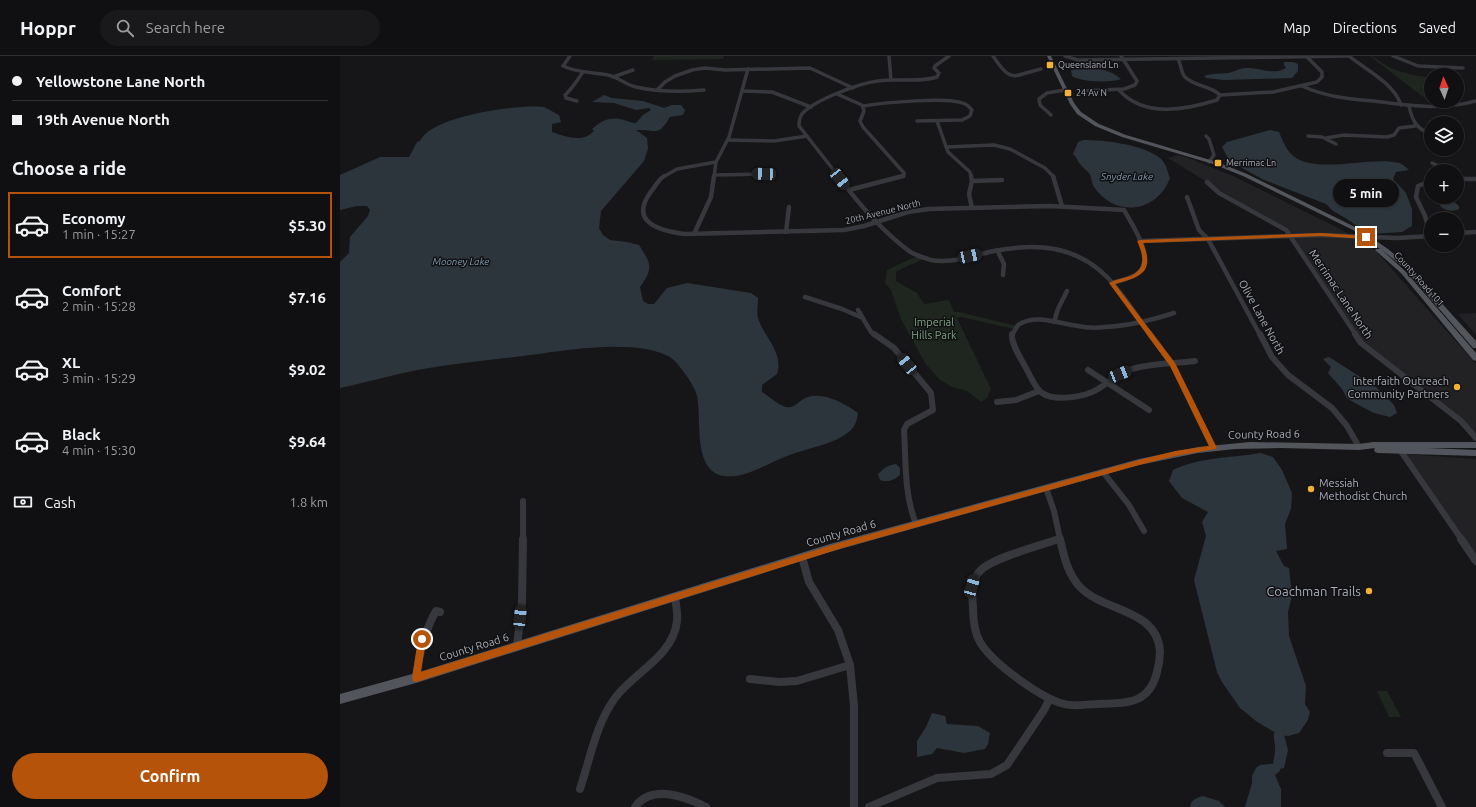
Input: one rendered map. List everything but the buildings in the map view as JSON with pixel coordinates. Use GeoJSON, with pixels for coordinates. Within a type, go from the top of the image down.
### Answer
{"type":"FeatureCollection","features":[{"type":"Feature","properties":{"kind":"main road","name":"County Road 101"},"geometry":{"type":"LineString","coordinates":[[1049,56],[1065,90],[1079,113],[1101,127],[1124,136],[1215,163],[1342,222],[1369,238],[1393,255],[1405,266],[1476,346]]}},
{"type":"Feature","properties":{"kind":"main road","name":"County Road 101"},"geometry":{"type":"LineString","coordinates":[[1209,162],[1211,165],[1236,175],[1360,237],[1386,256],[1402,272],[1476,358]]}},
{"type":"Feature","properties":{"kind":"main road","name":"County Road 6"},"geometry":{"type":"LineString","coordinates":[[340,699],[416,678],[802,557],[1103,472],[1175,454],[1213,448],[1247,445],[1359,446],[1369,449],[1476,445]]}},
{"type":"Feature","properties":{"kind":"main road","name":"County Road 6"},"geometry":{"type":"LineString","coordinates":[[1399,448],[1476,453]]}},
{"type":"Feature","properties":{"kind":"street"},"geometry":{"type":"LineString","coordinates":[[570,56],[563,65],[569,70],[601,73],[630,85],[683,92],[704,90]]}},
{"type":"Feature","properties":{"kind":"street"},"geometry":{"type":"LineString","coordinates":[[889,56],[891,80]]}},
{"type":"Feature","properties":{"kind":"street"},"geometry":{"type":"LineString","coordinates":[[949,56],[935,66],[934,68],[939,73],[937,77],[928,79],[875,81],[853,88],[811,107],[801,115],[799,122],[807,136],[866,211],[905,249],[924,258],[949,260],[997,250],[1032,246],[1058,249],[1087,260],[1102,271],[1173,365],[1213,448]]}},
{"type":"Feature","properties":{"kind":"street"},"geometry":{"type":"LineString","coordinates":[[993,56],[1007,74],[1011,76],[1019,76],[1041,69]]}},
{"type":"Feature","properties":{"kind":"street"},"geometry":{"type":"LineString","coordinates":[[1065,56],[1078,60],[1349,56],[1393,91],[1400,98],[1401,105]]}},
{"type":"Feature","properties":{"kind":"street"},"geometry":{"type":"LineString","coordinates":[[1080,91],[1119,90],[1133,87],[1137,83],[1136,79],[1121,56]]}},
{"type":"Feature","properties":{"kind":"street"},"geometry":{"type":"LineString","coordinates":[[1178,59],[1182,64],[1182,72],[1185,77],[1193,82],[1214,90],[1220,95],[1268,93],[1317,82],[1322,75],[1320,69],[1306,56]]}},
{"type":"Feature","properties":{"kind":"street"},"geometry":{"type":"LineString","coordinates":[[1393,56],[1404,62],[1419,67],[1463,68]]}},
{"type":"Feature","properties":{"kind":"street"},"geometry":{"type":"LineString","coordinates":[[658,89],[665,82],[675,76],[696,69],[810,68],[853,88]]}},
{"type":"Feature","properties":{"kind":"street"},"geometry":{"type":"LineString","coordinates":[[694,234],[711,197],[716,162],[728,140],[748,69]]}},
{"type":"Feature","properties":{"kind":"street"},"geometry":{"type":"LineString","coordinates":[[613,77],[634,70]]}},
{"type":"Feature","properties":{"kind":"street"},"geometry":{"type":"LineString","coordinates":[[577,101],[566,98],[565,95],[575,86],[577,80],[583,72]]}},
{"type":"Feature","properties":{"kind":"street"},"geometry":{"type":"LineString","coordinates":[[1302,86],[1320,94],[1342,100],[1380,102],[1409,106],[1454,106],[1476,101]]}},
{"type":"Feature","properties":{"kind":"street"},"geometry":{"type":"LineString","coordinates":[[1051,115],[1040,104],[1039,100],[1047,93],[1065,90]]}},
{"type":"Feature","properties":{"kind":"street"},"geometry":{"type":"LineString","coordinates":[[1119,90],[1124,97],[1130,101],[1156,108],[1192,106],[1217,100],[1220,95]]}},
{"type":"Feature","properties":{"kind":"street"},"geometry":{"type":"LineString","coordinates":[[742,91],[772,92],[811,107]]}},
{"type":"Feature","properties":{"kind":"street"},"geometry":{"type":"LineString","coordinates":[[837,94],[863,106],[886,102],[949,101],[966,104],[972,110],[972,115],[962,120],[917,121]]}},
{"type":"Feature","properties":{"kind":"street"},"geometry":{"type":"LineString","coordinates":[[849,190],[900,178],[905,174],[863,127],[860,121],[864,111],[863,106]]}},
{"type":"Feature","properties":{"kind":"street"},"geometry":{"type":"LineString","coordinates":[[1409,106],[1415,126],[1424,132]]}},
{"type":"Feature","properties":{"kind":"street"},"geometry":{"type":"LineString","coordinates":[[937,121],[946,146],[951,154],[970,172],[972,181],[969,194],[972,208]]}},
{"type":"Feature","properties":{"kind":"street"},"geometry":{"type":"LineString","coordinates":[[1308,136],[1326,138],[1353,135],[1386,138],[1394,135],[1399,128],[1415,126]]}},
{"type":"Feature","properties":{"kind":"street"},"geometry":{"type":"LineString","coordinates":[[728,140],[774,141],[807,136]]}},
{"type":"Feature","properties":{"kind":"street"},"geometry":{"type":"LineString","coordinates":[[1206,136],[1209,139],[1214,155],[1209,162]]}},
{"type":"Feature","properties":{"kind":"street"},"geometry":{"type":"LineString","coordinates":[[1326,138],[1336,144]]}},
{"type":"Feature","properties":{"kind":"street"},"geometry":{"type":"LineString","coordinates":[[946,146],[994,145],[1010,149],[1045,168],[1053,175],[1062,206]]}},
{"type":"Feature","properties":{"kind":"street","name":"20th Avenue North"},"geometry":{"type":"LineString","coordinates":[[716,162],[685,167],[671,172],[656,183],[644,202],[643,207],[645,217],[653,226],[667,232],[694,234],[786,232],[844,230],[864,226],[919,210],[1062,206],[1124,210],[1140,241]]}},
{"type":"Feature","properties":{"kind":"street"},"geometry":{"type":"LineString","coordinates":[[715,175],[764,174]]}},
{"type":"Feature","properties":{"kind":"street"},"geometry":{"type":"LineString","coordinates":[[1464,179],[1476,179]]}},
{"type":"Feature","properties":{"kind":"street"},"geometry":{"type":"LineString","coordinates":[[972,181],[1002,180]]}},
{"type":"Feature","properties":{"kind":"street","name":"Merrimac Lane North"},"geometry":{"type":"LineString","coordinates":[[1207,182],[1219,193],[1286,230],[1361,343],[1461,421],[1476,438]]}},
{"type":"Feature","properties":{"kind":"street"},"geometry":{"type":"LineString","coordinates":[[1424,184],[1418,186],[1415,192],[1417,200],[1424,213]]}},
{"type":"Feature","properties":{"kind":"street","name":"Olive Lane North"},"geometry":{"type":"LineString","coordinates":[[1187,197],[1199,230],[1208,239],[1272,357],[1288,375],[1332,408],[1347,426],[1359,446]]}},
{"type":"Feature","properties":{"kind":"street"},"geometry":{"type":"LineString","coordinates":[[786,232],[789,207]]}},
{"type":"Feature","properties":{"kind":"street"},"geometry":{"type":"LineString","coordinates":[[1464,233],[1476,232]]}},
{"type":"Feature","properties":{"kind":"street"},"geometry":{"type":"LineString","coordinates":[[1112,283],[1132,278],[1142,270],[1146,261],[1146,255],[1140,241],[1321,235],[1369,238],[1424,236]]}},
{"type":"Feature","properties":{"kind":"street"},"geometry":{"type":"LineString","coordinates":[[997,250],[1004,264],[1003,275]]}},
{"type":"Feature","properties":{"kind":"street"},"geometry":{"type":"LineString","coordinates":[[1054,322],[1058,309],[1067,291]]}},
{"type":"Feature","properties":{"kind":"street"},"geometry":{"type":"LineString","coordinates":[[805,297],[842,308],[863,318]]}},
{"type":"Feature","properties":{"kind":"street"},"geometry":{"type":"LineString","coordinates":[[858,310],[871,332],[894,348],[931,392],[933,410],[907,424],[904,430],[911,514],[916,524]]}},
{"type":"Feature","properties":{"kind":"street"},"geometry":{"type":"LineString","coordinates":[[1174,313],[1112,327],[1094,328],[1033,320],[1021,323],[1017,326],[1012,333],[1013,342],[1039,391],[1049,397],[1078,396],[1097,390],[1120,374],[1133,369],[1195,361]]}},
{"type":"Feature","properties":{"kind":"street"},"geometry":{"type":"LineString","coordinates":[[1088,370],[1149,410]]}},
{"type":"Feature","properties":{"kind":"street"},"geometry":{"type":"LineString","coordinates":[[997,402],[1016,400],[1039,391]]}},
{"type":"Feature","properties":{"kind":"street"},"geometry":{"type":"LineString","coordinates":[[1399,448],[1476,561]]}},
{"type":"Feature","properties":{"kind":"street"},"geometry":{"type":"LineString","coordinates":[[1103,472],[1129,505],[1144,532]]}},
{"type":"Feature","properties":{"kind":"street"},"geometry":{"type":"LineString","coordinates":[[1046,488],[1054,506],[1066,564],[1075,582],[1090,596],[1131,612],[1145,622],[1158,640],[1161,660],[1152,689],[1145,696],[1136,700],[1066,705],[1049,700],[992,657],[978,640],[972,586],[974,578],[986,565],[1060,539]]}},
{"type":"Feature","properties":{"kind":"street"},"geometry":{"type":"LineString","coordinates":[[517,646],[522,602],[523,501]]}},
{"type":"Feature","properties":{"kind":"street"},"geometry":{"type":"LineString","coordinates":[[802,557],[810,582],[838,630],[850,665],[854,706],[854,807]]}},
{"type":"Feature","properties":{"kind":"street"},"geometry":{"type":"LineString","coordinates":[[580,789],[607,712],[615,698],[626,684],[664,652],[670,643],[677,623],[675,597]]}},
{"type":"Feature","properties":{"kind":"street"},"geometry":{"type":"LineString","coordinates":[[416,678],[422,639],[436,612],[440,612]]}},
{"type":"Feature","properties":{"kind":"street"},"geometry":{"type":"LineString","coordinates":[[750,679],[780,682],[797,681],[850,665]]}},
{"type":"Feature","properties":{"kind":"street"},"geometry":{"type":"LineString","coordinates":[[869,807],[937,778],[991,774],[999,770],[1007,764],[1012,757],[1044,710],[1049,700]]}},
{"type":"Feature","properties":{"kind":"street"},"geometry":{"type":"LineString","coordinates":[[1387,753],[1414,753],[1442,807]]}},
{"type":"Feature","properties":{"kind":"street"},"geometry":{"type":"LineString","coordinates":[[637,804],[651,796],[680,795],[706,807]]}},
{"type":"Feature","properties":{"kind":"shaded area"},"geometry":{"type":"Polygon","coordinates":[[[1178,155],[1233,176],[1340,229],[1376,251],[1476,364],[1476,439],[1452,416],[1418,392],[1366,349],[1284,230],[1168,158],[1178,155]]]}},
{"type":"Feature","properties":{"kind":"shaded area"},"geometry":{"type":"Polygon","coordinates":[[[1476,313],[1476,335],[1458,314],[1476,313]]]}},
{"type":"Feature","properties":{"kind":"shaded area"},"geometry":{"type":"Polygon","coordinates":[[[1403,454],[1476,459],[1476,561],[1403,454]]]}},
{"type":"Feature","properties":{"kind":"green space"},"geometry":{"type":"Polygon","coordinates":[[[654,56],[724,56],[723,59],[652,60],[654,56]]]}},
{"type":"Feature","properties":{"kind":"green space"},"geometry":{"type":"Polygon","coordinates":[[[1370,56],[1397,70],[1424,77],[1424,98],[1370,56]]]}},
{"type":"Feature","properties":{"kind":"green space","name":"Imperial Hills Park"},"geometry":{"type":"Polygon","coordinates":[[[917,256],[924,258],[896,272],[896,281],[917,293],[924,304],[949,300],[954,312],[1017,326],[1014,329],[961,317],[957,318],[991,389],[987,398],[981,402],[967,391],[952,387],[939,379],[925,363],[901,319],[891,290],[885,283],[887,270],[917,256]]]}},
{"type":"Feature","properties":{"kind":"green space"},"geometry":{"type":"Polygon","coordinates":[[[1377,691],[1387,691],[1401,717],[1389,717],[1377,691]]]}},
{"type":"Feature","properties":{"kind":"water"},"geometry":{"type":"Polygon","coordinates":[[[1284,62],[1293,62],[1298,64],[1298,71],[1292,78],[1224,80],[1206,78],[1204,76],[1228,73],[1246,68],[1277,71],[1286,68],[1284,62]]]}},
{"type":"Feature","properties":{"kind":"water"},"geometry":{"type":"Polygon","coordinates":[[[1082,68],[1108,71],[1121,79],[1096,81],[1082,80],[1072,76],[1071,70],[1082,68]]]}},
{"type":"Feature","properties":{"kind":"water","name":"Mooney Lake"},"geometry":{"type":"Polygon","coordinates":[[[604,95],[612,98],[643,101],[664,108],[672,105],[681,105],[685,110],[683,115],[670,117],[666,124],[659,130],[636,130],[647,138],[648,149],[644,161],[601,211],[599,228],[603,235],[610,240],[639,245],[646,257],[649,270],[640,287],[643,301],[648,304],[654,304],[667,288],[687,283],[751,293],[758,298],[758,319],[773,346],[778,360],[777,374],[762,385],[762,392],[786,407],[792,407],[808,397],[828,397],[858,413],[855,425],[849,432],[833,441],[794,453],[748,473],[724,476],[714,472],[707,465],[703,455],[700,443],[697,396],[690,381],[682,369],[670,357],[656,351],[639,348],[582,348],[449,365],[413,371],[340,388],[340,262],[349,253],[350,237],[368,216],[370,210],[367,206],[357,206],[340,210],[340,175],[380,157],[409,157],[417,142],[420,141],[427,132],[457,118],[476,114],[515,108],[543,107],[559,115],[561,122],[552,124],[552,132],[569,137],[580,138],[590,135],[594,131],[592,129],[599,123],[615,118],[636,123],[643,115],[651,110],[649,108],[636,110],[614,103],[592,102],[604,95]]]}},
{"type":"Feature","properties":{"kind":"water"},"geometry":{"type":"Polygon","coordinates":[[[1270,130],[1279,132],[1290,153],[1300,160],[1312,164],[1327,165],[1387,161],[1403,165],[1409,170],[1396,172],[1393,179],[1406,193],[1412,209],[1412,226],[1402,232],[1372,234],[1333,211],[1326,204],[1264,180],[1240,167],[1229,160],[1222,147],[1227,142],[1270,130]]]}},
{"type":"Feature","properties":{"kind":"water","name":"Snyder Lake"},"geometry":{"type":"Polygon","coordinates":[[[1083,140],[1124,144],[1134,146],[1154,154],[1163,161],[1170,178],[1164,190],[1156,199],[1146,204],[1135,207],[1124,207],[1113,204],[1103,197],[1094,187],[1091,176],[1073,154],[1078,142],[1083,140]]]}},
{"type":"Feature","properties":{"kind":"water"},"geometry":{"type":"Polygon","coordinates":[[[1440,204],[1456,204],[1459,206],[1459,209],[1450,211],[1440,204]]]}},
{"type":"Feature","properties":{"kind":"water"},"geometry":{"type":"Polygon","coordinates":[[[1329,357],[1376,387],[1394,405],[1397,413],[1390,417],[1374,413],[1347,398],[1342,389],[1328,373],[1331,367],[1323,359],[1329,357]]]}},
{"type":"Feature","properties":{"kind":"water"},"geometry":{"type":"Polygon","coordinates":[[[1261,453],[1273,457],[1282,470],[1292,493],[1291,509],[1285,524],[1287,549],[1276,551],[1284,566],[1289,568],[1292,595],[1288,612],[1289,636],[1306,686],[1305,704],[1310,712],[1308,720],[1299,733],[1288,736],[1279,735],[1256,721],[1240,708],[1217,672],[1194,580],[1206,536],[1202,522],[1208,512],[1182,498],[1169,481],[1173,470],[1183,466],[1205,460],[1261,453]]]}},
{"type":"Feature","properties":{"kind":"water"},"geometry":{"type":"Polygon","coordinates":[[[896,464],[900,468],[900,475],[891,480],[880,480],[878,474],[882,470],[896,464]]]}},
{"type":"Feature","properties":{"kind":"water"},"geometry":{"type":"Polygon","coordinates":[[[932,713],[945,716],[947,724],[978,726],[990,733],[988,744],[985,749],[964,753],[937,748],[932,754],[917,757],[917,741],[926,727],[932,713]]]}},
{"type":"Feature","properties":{"kind":"water"},"geometry":{"type":"Polygon","coordinates":[[[1279,763],[1281,766],[1280,771],[1275,775],[1281,789],[1281,807],[1245,807],[1252,783],[1252,776],[1256,768],[1260,765],[1279,763]]]}},
{"type":"Feature","properties":{"kind":"water"},"geometry":{"type":"Polygon","coordinates":[[[1203,796],[1219,801],[1225,807],[1190,807],[1194,800],[1203,796]]]}},
{"type":"Feature","properties":{"kind":"waterway"},"geometry":{"type":"LineString","coordinates":[[1279,735],[1282,750],[1279,763]]}},
{"type":"Feature","properties":{"kind":"place","name":"Queensland Ln"},"geometry":{"type":"Point","coordinates":[1050,65]}},
{"type":"Feature","properties":{"kind":"place","name":"24 Av N"},"geometry":{"type":"Point","coordinates":[1068,93]}},
{"type":"Feature","properties":{"kind":"place","name":"Merrimac Ln"},"geometry":{"type":"Point","coordinates":[1218,163]}},
{"type":"Feature","properties":{"kind":"place","name":"Interfaith Outreach Community Partners"},"geometry":{"type":"Point","coordinates":[1457,387]}},
{"type":"Feature","properties":{"kind":"place","name":"Messiah Methodist Church"},"geometry":{"type":"Point","coordinates":[1311,489]}},
{"type":"Feature","properties":{"kind":"place","name":"Coachman Trails"},"geometry":{"type":"Point","coordinates":[1369,591]}},
{"type":"Feature","properties":{"kind":"route"},"geometry":{"type":"LineString","coordinates":[[422,639],[416,678],[715,584],[925,521],[1139,462],[1213,448],[1176,369],[1112,283],[1132,278],[1142,270],[1146,261],[1146,255],[1140,241],[1321,235],[1366,237]]}}]}
